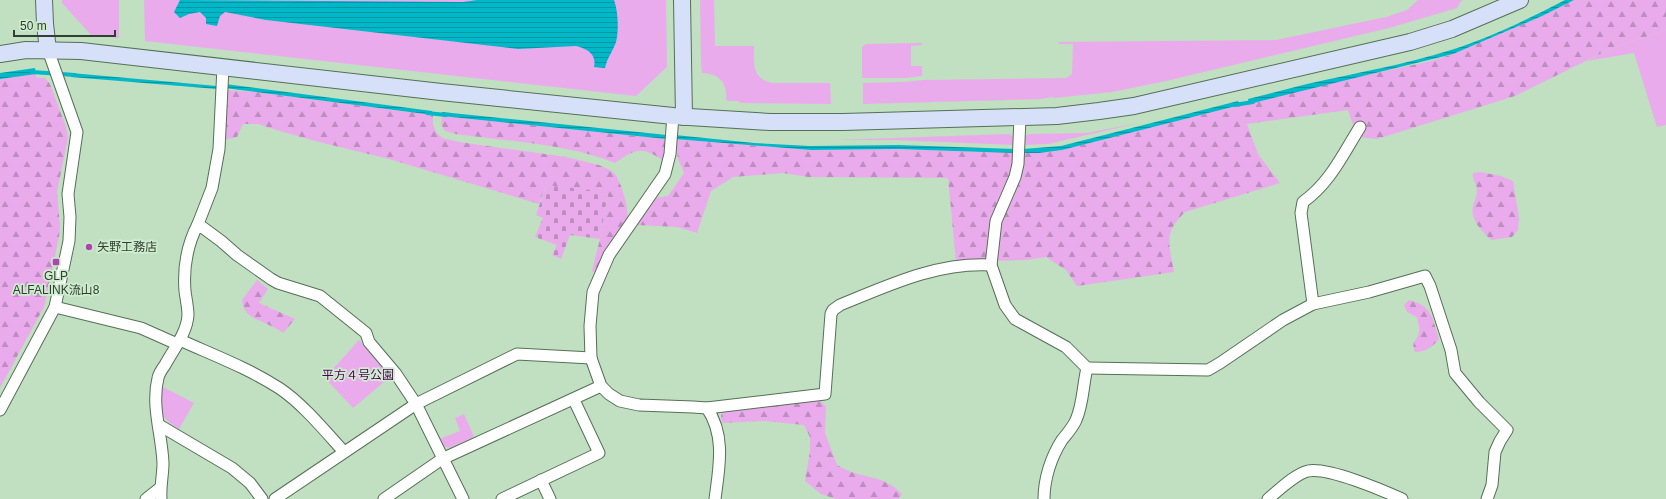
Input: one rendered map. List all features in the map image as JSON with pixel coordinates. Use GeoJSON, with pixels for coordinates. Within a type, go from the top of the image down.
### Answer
{"type":"FeatureCollection","features":[{"type":"Feature","properties":{"kind":"street"},"geometry":{"type":"LineString","coordinates":[[0,410],[55,307],[69,241],[70,217],[68,194],[77,141],[75,124],[48,50],[44,0]]}},
{"type":"Feature","properties":{"kind":"street"},"geometry":{"type":"LineString","coordinates":[[682,0],[678,116],[671,137],[670,154],[665,174],[609,255],[593,292],[590,326],[591,358],[601,386],[609,394],[620,401],[639,405],[707,408],[825,394],[831,314],[833,310],[840,305],[908,277],[935,269],[966,265],[991,265]]}},
{"type":"Feature","properties":{"kind":"street"},"geometry":{"type":"LineString","coordinates":[[0,54],[26,50],[81,51],[441,92],[678,116],[770,122],[1020,118],[1057,116],[1134,106],[1410,42],[1490,14],[1520,0]]}},
{"type":"Feature","properties":{"kind":"street"},"geometry":{"type":"LineString","coordinates":[[161,499],[160,488],[163,464],[156,395],[158,377],[178,342],[188,315],[184,281],[184,262],[191,238],[198,224],[215,176],[219,149],[220,96],[223,67]]}},
{"type":"Feature","properties":{"kind":"street"},"geometry":{"type":"LineString","coordinates":[[1020,118],[1020,149],[1015,177],[996,221],[991,265],[1005,305],[1015,319],[1066,347],[1087,368],[1208,370],[1283,320],[1313,304],[1369,292],[1425,276],[1430,286],[1451,350],[1455,373],[1479,402],[1507,430],[1495,452],[1492,485],[1487,499]]}},
{"type":"Feature","properties":{"kind":"street"},"geometry":{"type":"LineString","coordinates":[[1313,304],[1301,214],[1303,202],[1314,194],[1331,175],[1360,127]]}},
{"type":"Feature","properties":{"kind":"street"},"geometry":{"type":"LineString","coordinates":[[198,224],[221,240],[237,255],[270,279],[278,283],[320,296],[366,333],[369,342],[396,374],[416,404],[463,499]]}},
{"type":"Feature","properties":{"kind":"street"},"geometry":{"type":"LineString","coordinates":[[55,307],[141,328],[234,364],[280,388],[319,424],[344,452]]}},
{"type":"Feature","properties":{"kind":"street"},"geometry":{"type":"LineString","coordinates":[[275,499],[416,404],[516,354],[591,358]]}},
{"type":"Feature","properties":{"kind":"street"},"geometry":{"type":"LineString","coordinates":[[1044,499],[1044,490],[1053,458],[1061,442],[1076,420],[1081,406],[1087,368]]}},
{"type":"Feature","properties":{"kind":"street"},"geometry":{"type":"LineString","coordinates":[[384,499],[442,459],[574,400],[601,386]]}},
{"type":"Feature","properties":{"kind":"street"},"geometry":{"type":"LineString","coordinates":[[502,499],[599,453],[574,400]]}},
{"type":"Feature","properties":{"kind":"street"},"geometry":{"type":"LineString","coordinates":[[707,408],[714,417],[718,431],[721,456],[715,499]]}},
{"type":"Feature","properties":{"kind":"street"},"geometry":{"type":"LineString","coordinates":[[159,424],[232,468],[250,483],[262,499]]}},
{"type":"Feature","properties":{"kind":"street"},"geometry":{"type":"LineString","coordinates":[[1268,499],[1298,476],[1307,471],[1315,471],[1356,481],[1402,499]]}},
{"type":"Feature","properties":{"kind":"street"},"geometry":{"type":"LineString","coordinates":[[541,480],[550,499]]}},
{"type":"Feature","properties":{"kind":"street"},"geometry":{"type":"LineString","coordinates":[[146,499],[160,488]]}},
{"type":"Feature","properties":{"kind":"green space"},"geometry":{"type":"Polygon","coordinates":[[[62,0],[119,0],[119,38],[91,35],[62,3],[62,0]]]}},
{"type":"Feature","properties":{"kind":"green space"},"geometry":{"type":"Polygon","coordinates":[[[144,0],[666,0],[667,67],[636,96],[145,41],[144,0]]]}},
{"type":"Feature","properties":{"kind":"green space"},"geometry":{"type":"Polygon","coordinates":[[[700,0],[714,0],[715,46],[754,46],[755,69],[760,78],[765,81],[772,83],[830,83],[831,104],[740,103],[738,101],[728,101],[726,99],[724,84],[721,80],[708,73],[702,73],[700,0]]]}},
{"type":"Feature","properties":{"kind":"green space"},"geometry":{"type":"Polygon","coordinates":[[[1418,0],[1464,0],[1461,1],[1457,8],[1389,28],[1166,81],[1112,92],[1041,99],[863,104],[863,83],[923,80],[1066,78],[1072,74],[1073,44],[1059,44],[1059,42],[1276,40],[1386,17],[1407,10],[1418,0]]]}},
{"type":"Feature","properties":{"kind":"green space"},"geometry":{"type":"Polygon","coordinates":[[[1574,0],[1666,0],[1666,30],[1612,48],[1515,96],[1377,139],[1357,137],[1348,110],[1247,124],[1258,154],[1280,183],[1185,212],[1173,226],[1169,239],[1174,272],[1077,286],[1066,270],[1046,257],[1026,260],[956,262],[948,178],[808,177],[783,173],[733,177],[711,191],[697,233],[678,227],[637,225],[655,198],[668,196],[684,173],[678,159],[675,139],[811,150],[897,149],[1039,153],[1062,150],[1308,88],[1431,61],[1453,54],[1542,16],[1574,0]]]}},
{"type":"Feature","properties":{"kind":"green space"},"geometry":{"type":"Polygon","coordinates":[[[1666,30],[1666,125],[1657,127],[1634,53],[1587,61],[1612,48],[1666,30]]]}},
{"type":"Feature","properties":{"kind":"green space"},"geometry":{"type":"Polygon","coordinates":[[[922,43],[922,45],[911,46],[911,66],[922,66],[922,76],[905,78],[862,78],[862,47],[866,44],[922,43]]]}},
{"type":"Feature","properties":{"kind":"green space"},"geometry":{"type":"Polygon","coordinates":[[[36,74],[35,77],[45,78],[50,84],[66,127],[68,137],[57,192],[60,226],[59,237],[44,307],[0,388],[0,79],[36,74]]]}},
{"type":"Feature","properties":{"kind":"green space"},"geometry":{"type":"Polygon","coordinates":[[[225,90],[255,92],[433,115],[433,125],[436,132],[442,138],[459,142],[566,157],[599,165],[610,170],[616,175],[626,202],[628,218],[604,252],[596,273],[592,271],[600,239],[608,193],[546,185],[539,204],[389,159],[315,141],[258,124],[243,124],[237,137],[224,140],[225,90]]]}},
{"type":"Feature","properties":{"kind":"green space"},"geometry":{"type":"Polygon","coordinates":[[[442,116],[666,139],[664,161],[650,153],[639,151],[628,154],[615,163],[578,151],[558,147],[456,134],[445,131],[441,124],[442,116]]]}},
{"type":"Feature","properties":{"kind":"green space"},"geometry":{"type":"Polygon","coordinates":[[[1139,123],[1048,144],[1024,145],[1025,136],[1029,134],[1087,133],[1139,123]]]}},
{"type":"Feature","properties":{"kind":"green space"},"geometry":{"type":"Polygon","coordinates":[[[1009,134],[1015,137],[1015,145],[895,140],[837,140],[1009,134]]]}},
{"type":"Feature","properties":{"kind":"green space"},"geometry":{"type":"Polygon","coordinates":[[[1480,172],[1501,176],[1513,181],[1519,218],[1518,230],[1512,237],[1491,240],[1475,221],[1473,216],[1473,206],[1477,190],[1473,173],[1480,172]]]}},
{"type":"Feature","properties":{"kind":"green space"},"geometry":{"type":"Polygon","coordinates":[[[546,185],[608,192],[600,239],[570,235],[561,259],[552,255],[557,245],[535,237],[543,218],[536,215],[546,185]]]}},
{"type":"Feature","properties":{"kind":"green space"},"geometry":{"type":"Polygon","coordinates":[[[257,280],[268,289],[259,303],[295,319],[283,333],[248,314],[243,306],[242,300],[257,280]]]}},
{"type":"Feature","properties":{"kind":"green space"},"geometry":{"type":"Polygon","coordinates":[[[1409,300],[1427,309],[1433,319],[1439,339],[1426,350],[1415,352],[1414,343],[1419,333],[1419,327],[1417,317],[1407,312],[1404,305],[1409,300]]]}},
{"type":"Feature","properties":{"kind":"green space","name":"平方４号公園"},"geometry":{"type":"Polygon","coordinates":[[[359,340],[390,377],[353,408],[325,378],[359,340]]]}},
{"type":"Feature","properties":{"kind":"green space"},"geometry":{"type":"Polygon","coordinates":[[[161,386],[194,403],[179,429],[166,420],[161,412],[161,386]]]}},
{"type":"Feature","properties":{"kind":"green space"},"geometry":{"type":"Polygon","coordinates":[[[820,400],[826,407],[825,433],[837,465],[851,472],[878,479],[890,485],[902,494],[899,499],[836,499],[821,494],[805,481],[810,451],[810,437],[804,425],[765,421],[722,423],[721,415],[724,411],[736,408],[820,400]]]}},
{"type":"Feature","properties":{"kind":"green space"},"geometry":{"type":"Polygon","coordinates":[[[464,414],[474,437],[450,448],[443,446],[439,439],[460,431],[455,418],[464,414]]]}},
{"type":"Feature","properties":{"kind":"water"},"geometry":{"type":"Polygon","coordinates":[[[180,0],[463,2],[477,0],[614,0],[618,32],[616,42],[605,68],[594,67],[595,62],[593,55],[576,46],[518,49],[266,20],[225,12],[220,16],[217,26],[206,24],[206,18],[200,12],[189,14],[180,18],[174,12],[180,0]]]}},
{"type":"Feature","properties":{"kind":"water"},"geometry":{"type":"Polygon","coordinates":[[[1565,0],[1574,0],[1542,16],[1453,54],[1249,104],[1248,99],[1451,50],[1494,34],[1565,0]]]}},
{"type":"Feature","properties":{"kind":"water"},"geometry":{"type":"Polygon","coordinates":[[[35,68],[36,74],[0,79],[0,73],[35,68]]]}},
{"type":"Feature","properties":{"kind":"water"},"geometry":{"type":"Polygon","coordinates":[[[71,73],[217,86],[217,89],[71,77],[71,73]]]}},
{"type":"Feature","properties":{"kind":"water"},"geometry":{"type":"Polygon","coordinates":[[[225,84],[432,111],[433,115],[225,88],[225,84]]]}},
{"type":"Feature","properties":{"kind":"water"},"geometry":{"type":"Polygon","coordinates":[[[1238,101],[1240,105],[1062,150],[1039,153],[1023,153],[1023,149],[1061,146],[1238,101]]]}},
{"type":"Feature","properties":{"kind":"water"},"geometry":{"type":"Polygon","coordinates":[[[442,112],[667,135],[666,139],[442,116],[442,112]]]}},
{"type":"Feature","properties":{"kind":"water"},"geometry":{"type":"Polygon","coordinates":[[[675,135],[754,143],[810,146],[898,145],[1015,149],[1014,153],[897,149],[811,150],[675,139],[675,135]]]}},
{"type":"Feature","properties":{"kind":"waterway"},"geometry":{"type":"LineString","coordinates":[[32,72],[75,75]]}},
{"type":"Feature","properties":{"kind":"waterway"},"geometry":{"type":"LineString","coordinates":[[1234,105],[1253,102]]}},
{"type":"Feature","properties":{"kind":"waterway"},"geometry":{"type":"LineString","coordinates":[[427,113],[446,115]]}},
{"type":"Feature","properties":{"kind":"place","name":"矢野工務店"},"geometry":{"type":"Point","coordinates":[89,247]}},
{"type":"Feature","properties":{"kind":"place","name":"GLP ALFALINK流山8"},"geometry":{"type":"Point","coordinates":[56,262]}}]}
